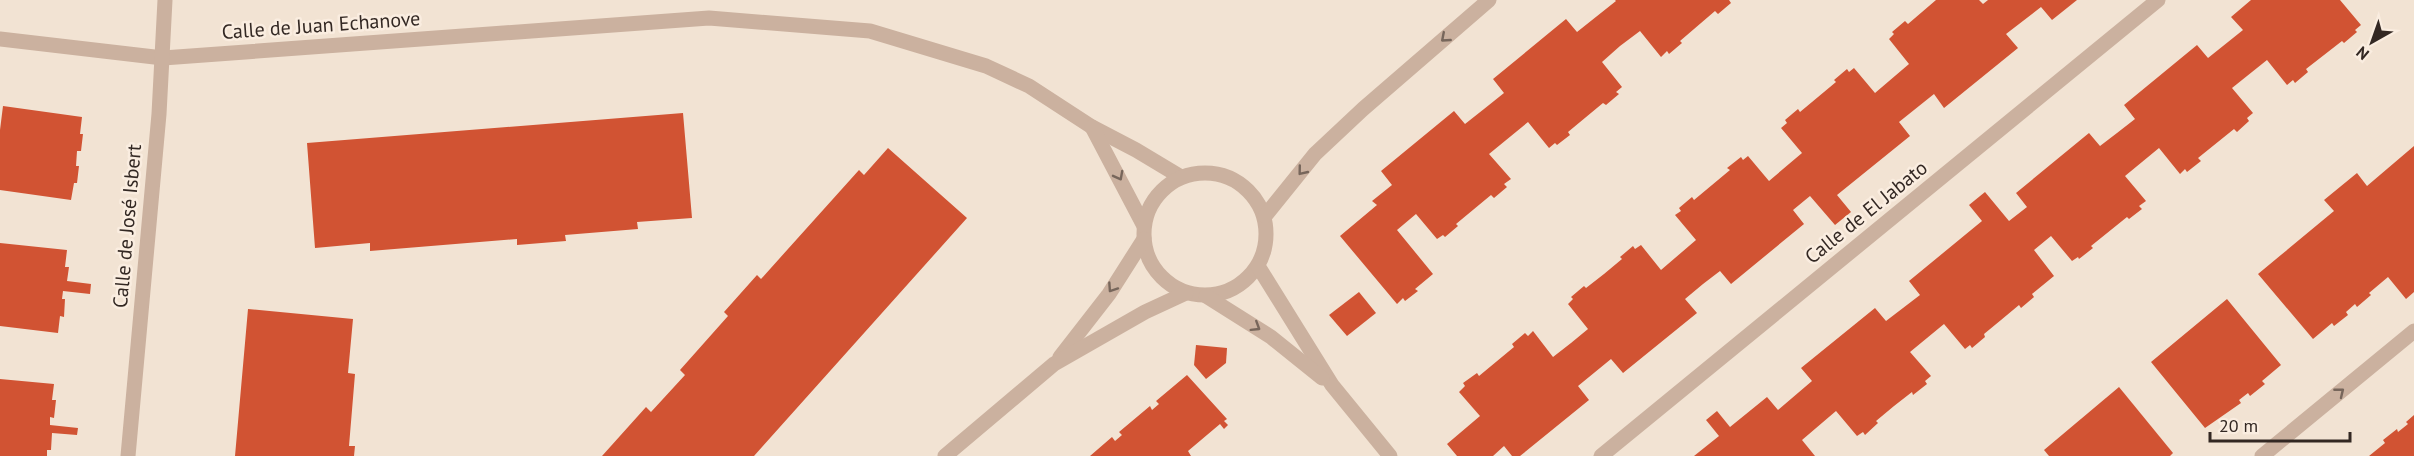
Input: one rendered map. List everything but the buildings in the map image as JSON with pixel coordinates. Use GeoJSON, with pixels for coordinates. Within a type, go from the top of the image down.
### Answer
{"type":"FeatureCollection","features":[{"type":"Feature","properties":{"kind":"street","name":"Calle de José Isbert"},"geometry":{"type":"LineString","coordinates":[[128,456],[163,58],[165,0]]}},
{"type":"Feature","properties":{"kind":"street"},"geometry":{"type":"LineString","coordinates":[[1265,216],[1315,154],[1363,109],[1489,0]]}},
{"type":"Feature","properties":{"kind":"street","name":"Calle de El Jabato"},"geometry":{"type":"LineString","coordinates":[[1601,456],[2158,0]]}},
{"type":"Feature","properties":{"kind":"street","name":"Calle de Juan Echanove"},"geometry":{"type":"LineString","coordinates":[[0,39],[163,58],[709,18],[870,31],[986,66],[1029,86],[1092,127],[1181,177]]}},
{"type":"Feature","properties":{"kind":"street","name":"Calle de Juan Echanove"},"geometry":{"type":"LineString","coordinates":[[1092,127],[1144,232]]}},
{"type":"Feature","properties":{"kind":"street"},"geometry":{"type":"LineString","coordinates":[[1054,364],[1109,294],[1144,232],[1150,206],[1163,188],[1181,177],[1202,172],[1222,174],[1240,184],[1255,198],[1265,216],[1267,233],[1265,250],[1258,266],[1245,282],[1227,292],[1206,296],[1186,293],[1170,284],[1157,272],[1148,257],[1144,232]]}},
{"type":"Feature","properties":{"kind":"street"},"geometry":{"type":"LineString","coordinates":[[1258,266],[1332,385],[1390,456]]}},
{"type":"Feature","properties":{"kind":"street"},"geometry":{"type":"LineString","coordinates":[[945,456],[1054,364],[1145,312],[1186,293]]}},
{"type":"Feature","properties":{"kind":"street"},"geometry":{"type":"LineString","coordinates":[[1206,296],[1271,337],[1332,385]]}},
{"type":"Feature","properties":{"kind":"street"},"geometry":{"type":"LineString","coordinates":[[2262,456],[2414,331]]}}]}
